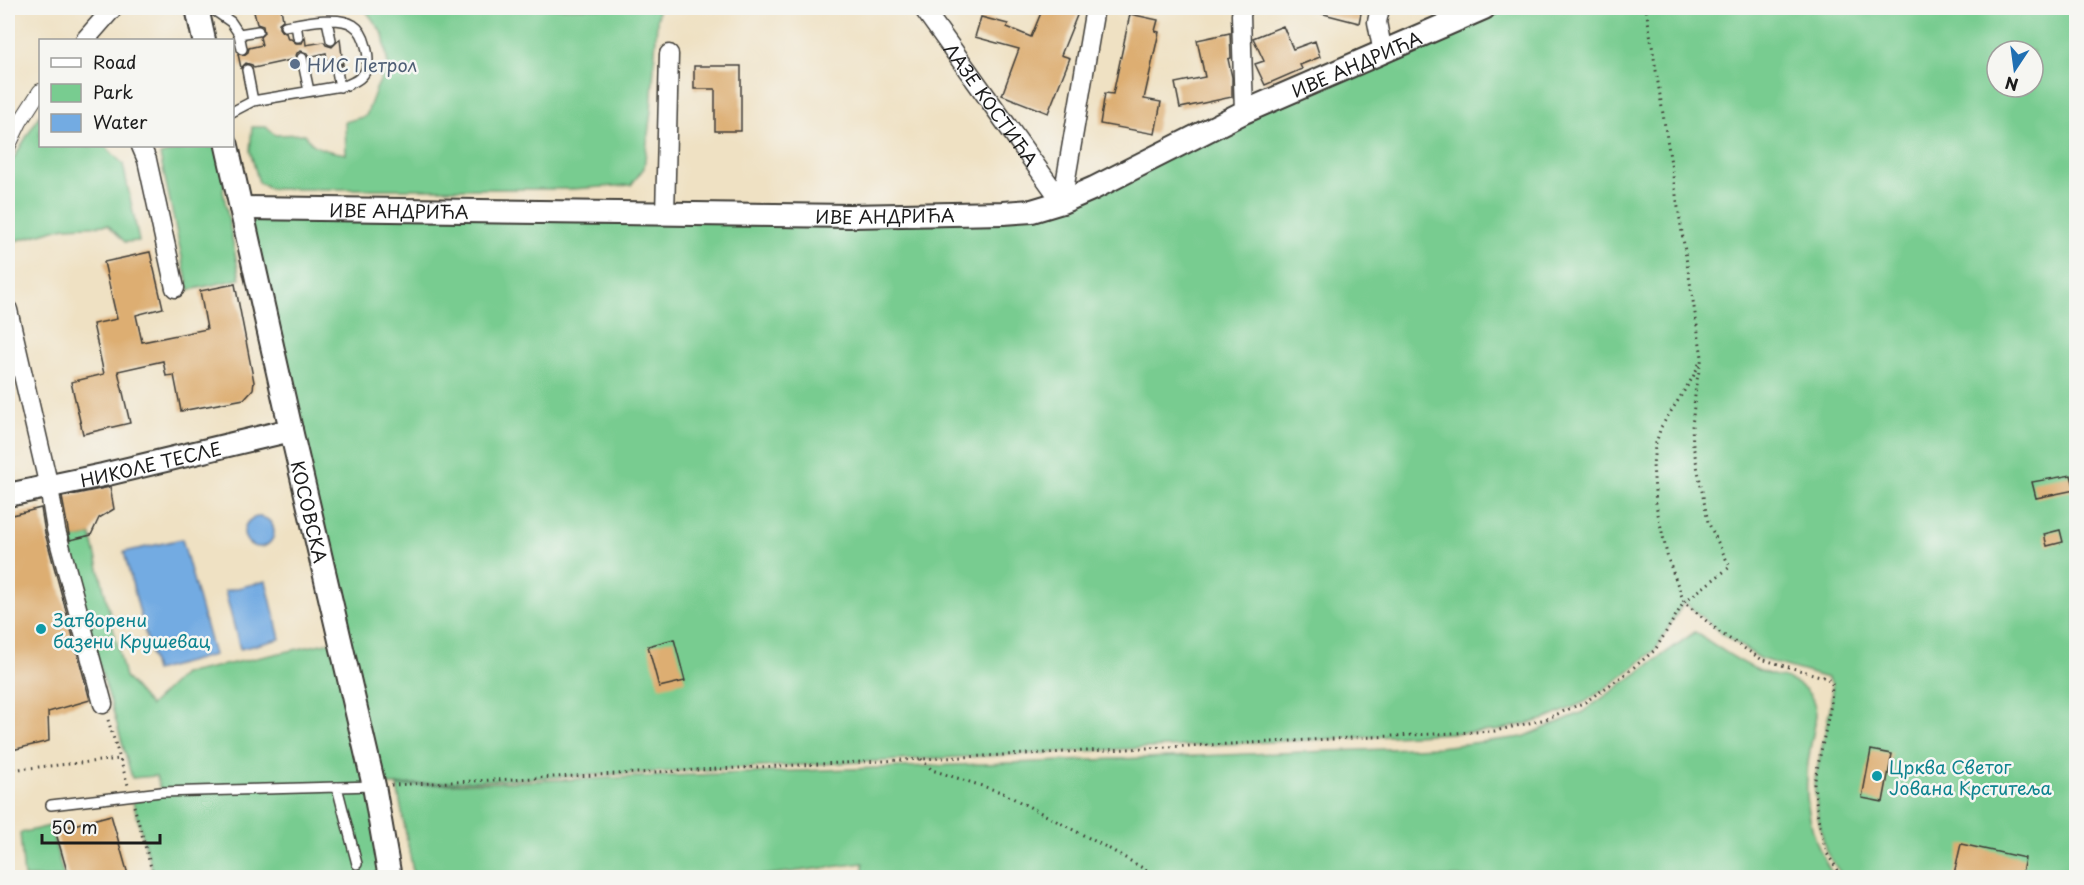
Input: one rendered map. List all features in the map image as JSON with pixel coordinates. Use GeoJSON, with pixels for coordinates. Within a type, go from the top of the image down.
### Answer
{"type":"FeatureCollection","features":[{"type":"Feature","properties":{"kind":"street"},"geometry":{"type":"LineString","coordinates":[[86,39],[113,8]]}},
{"type":"Feature","properties":{"kind":"street"},"geometry":{"type":"LineString","coordinates":[[197,8],[204,39]]}},
{"type":"Feature","properties":{"kind":"street","name":"ЛАЗЕ КОСТИЋА"},"geometry":{"type":"LineString","coordinates":[[923,8],[1062,202]]}},
{"type":"Feature","properties":{"kind":"street"},"geometry":{"type":"LineString","coordinates":[[1062,202],[1095,8]]}},
{"type":"Feature","properties":{"kind":"street"},"geometry":{"type":"LineString","coordinates":[[1243,8],[1241,15],[1244,112]]}},
{"type":"Feature","properties":{"kind":"street"},"geometry":{"type":"LineString","coordinates":[[1380,8],[1377,22],[1383,53]]}},
{"type":"Feature","properties":{"kind":"street","name":"ИВЕ АНДРИЋА"},"geometry":{"type":"LineString","coordinates":[[241,208],[850,216],[1032,211],[1062,202],[1094,188],[1244,112],[1484,8]]}},
{"type":"Feature","properties":{"kind":"street"},"geometry":{"type":"LineString","coordinates":[[665,214],[669,54]]}},
{"type":"Feature","properties":{"kind":"street"},"geometry":{"type":"LineString","coordinates":[[8,147],[20,122],[39,93]]}},
{"type":"Feature","properties":{"kind":"street"},"geometry":{"type":"LineString","coordinates":[[141,147],[147,160],[175,288]]}},
{"type":"Feature","properties":{"kind":"street","name":"КОСОВСКА"},"geometry":{"type":"LineString","coordinates":[[227,147],[374,786],[390,878]]}},
{"type":"Feature","properties":{"kind":"street"},"geometry":{"type":"LineString","coordinates":[[8,310],[49,487],[56,530],[103,704]]}},
{"type":"Feature","properties":{"kind":"street","name":"НИКОЛЕ ТЕСЛЕ"},"geometry":{"type":"LineString","coordinates":[[8,495],[291,430]]}},
{"type":"Feature","properties":{"kind":"lane"},"geometry":{"type":"LineString","coordinates":[[211,8],[231,22],[239,34],[242,49]]}},
{"type":"Feature","properties":{"kind":"lane"},"geometry":{"type":"LineString","coordinates":[[234,111],[253,101],[340,87],[363,76],[367,69],[366,49],[360,30],[354,25],[338,20],[285,26]]}},
{"type":"Feature","properties":{"kind":"lane"},"geometry":{"type":"LineString","coordinates":[[327,21],[331,40]]}},
{"type":"Feature","properties":{"kind":"lane"},"geometry":{"type":"LineString","coordinates":[[296,24],[298,37]]}},
{"type":"Feature","properties":{"kind":"lane"},"geometry":{"type":"LineString","coordinates":[[239,34],[258,31]]}},
{"type":"Feature","properties":{"kind":"lane"},"geometry":{"type":"LineString","coordinates":[[302,58],[309,91]]}},
{"type":"Feature","properties":{"kind":"lane"},"geometry":{"type":"LineString","coordinates":[[336,66],[340,87]]}},
{"type":"Feature","properties":{"kind":"lane"},"geometry":{"type":"LineString","coordinates":[[247,70],[253,101]]}},
{"type":"Feature","properties":{"kind":"lane"},"geometry":{"type":"LineString","coordinates":[[51,806],[161,792],[374,786]]}},
{"type":"Feature","properties":{"kind":"lane"},"geometry":{"type":"LineString","coordinates":[[337,787],[357,864]]}},
{"type":"Feature","properties":{"kind":"path"},"geometry":{"type":"LineString","coordinates":[[374,786],[1495,731],[1546,719],[1585,702],[1655,650],[1684,602],[1730,567],[1708,522],[1693,445],[1692,427],[1696,385],[1702,357],[1646,8]]}},
{"type":"Feature","properties":{"kind":"path"},"geometry":{"type":"LineString","coordinates":[[1702,357],[1693,377],[1661,427],[1655,446],[1653,465],[1656,506],[1668,559],[1684,602],[1722,634],[1761,658],[1827,678],[1832,684],[1831,704],[1814,783],[1818,817],[1826,852],[1843,878]]}},
{"type":"Feature","properties":{"kind":"path"},"geometry":{"type":"LineString","coordinates":[[8,770],[120,759]]}},
{"type":"Feature","properties":{"kind":"path"},"geometry":{"type":"LineString","coordinates":[[921,759],[932,770],[1001,792],[1160,878]]}},
{"type":"Feature","properties":{"kind":"green space"},"geometry":{"type":"Polygon","coordinates":[[[364,8],[658,8],[651,110],[644,168],[631,185],[572,189],[271,189],[259,183],[250,151],[252,127],[266,127],[275,135],[305,134],[317,147],[346,154],[345,122],[366,116],[388,65],[383,34],[364,8]]]}},
{"type":"Feature","properties":{"kind":"green space"},"geometry":{"type":"Polygon","coordinates":[[[1484,8],[2076,8],[2076,877],[1843,877],[1826,852],[1814,784],[1831,704],[1832,684],[1827,678],[1761,659],[1722,634],[1684,602],[1655,650],[1585,702],[1546,719],[1495,731],[374,786],[391,877],[154,877],[131,795],[161,792],[156,776],[132,778],[62,542],[91,535],[125,677],[150,706],[183,674],[340,640],[241,208],[1032,211],[1484,8]]]}},
{"type":"Feature","properties":{"kind":"green space"},"geometry":{"type":"Polygon","coordinates":[[[39,116],[39,147],[106,147],[123,164],[139,241],[125,242],[108,225],[65,227],[15,241],[10,211],[8,211],[8,168],[39,116]]]}},
{"type":"Feature","properties":{"kind":"green space"},"geometry":{"type":"Polygon","coordinates":[[[188,147],[218,147],[225,180],[223,191],[240,279],[189,290],[160,155],[188,147]]]}},
{"type":"Feature","properties":{"kind":"green space"},"geometry":{"type":"Polygon","coordinates":[[[1695,632],[1750,666],[1800,685],[1811,696],[1816,718],[1807,767],[1808,807],[1819,848],[1835,877],[863,878],[863,863],[742,878],[414,877],[397,786],[1439,747],[1523,737],[1581,713],[1695,632]]]}},
{"type":"Feature","properties":{"kind":"green space"},"geometry":{"type":"Polygon","coordinates":[[[50,826],[64,877],[24,877],[20,833],[50,826]]]}},
{"type":"Feature","properties":{"kind":"water"},"geometry":{"type":"Polygon","coordinates":[[[259,517],[270,521],[274,532],[270,543],[259,547],[248,543],[244,532],[248,521],[259,517]]]}},
{"type":"Feature","properties":{"kind":"water"},"geometry":{"type":"Polygon","coordinates":[[[182,539],[214,655],[155,671],[124,552],[182,539]]]}},
{"type":"Feature","properties":{"kind":"water"},"geometry":{"type":"Polygon","coordinates":[[[266,581],[280,639],[240,649],[225,591],[266,581]]]}},
{"type":"Feature","properties":{"kind":"building"},"geometry":{"type":"Polygon","coordinates":[[[253,8],[281,8],[283,20],[279,23],[279,28],[286,33],[288,39],[296,43],[302,43],[305,37],[306,45],[324,42],[332,47],[340,39],[343,65],[335,59],[328,67],[326,53],[309,57],[307,53],[301,51],[297,53],[295,59],[254,68],[246,63],[241,68],[238,54],[244,55],[249,48],[262,45],[260,37],[264,33],[263,26],[257,24],[253,8]]]}},
{"type":"Feature","properties":{"kind":"building"},"geometry":{"type":"Polygon","coordinates":[[[1043,8],[1080,8],[1061,55],[1070,58],[1048,113],[1002,95],[1019,49],[975,37],[981,17],[1008,24],[1007,27],[1031,37],[1043,8]]]}},
{"type":"Feature","properties":{"kind":"building"},"geometry":{"type":"Polygon","coordinates":[[[1317,8],[1362,8],[1359,23],[1316,12],[1317,8]]]}},
{"type":"Feature","properties":{"kind":"building"},"geometry":{"type":"Polygon","coordinates":[[[1130,14],[1158,20],[1155,31],[1159,32],[1144,99],[1161,102],[1155,134],[1100,124],[1105,93],[1113,94],[1130,14]]]}},
{"type":"Feature","properties":{"kind":"building"},"geometry":{"type":"Polygon","coordinates":[[[1283,26],[1293,49],[1315,41],[1320,57],[1300,65],[1302,69],[1265,85],[1255,64],[1264,61],[1253,38],[1283,26]]]}},
{"type":"Feature","properties":{"kind":"building"},"geometry":{"type":"Polygon","coordinates":[[[1230,33],[1231,58],[1228,59],[1232,77],[1232,97],[1180,108],[1175,83],[1205,77],[1197,40],[1230,33]]]}},
{"type":"Feature","properties":{"kind":"building"},"geometry":{"type":"Polygon","coordinates":[[[694,66],[741,66],[741,131],[715,131],[715,89],[694,89],[694,66]]]}},
{"type":"Feature","properties":{"kind":"building"},"geometry":{"type":"Polygon","coordinates":[[[150,252],[163,308],[136,315],[142,342],[207,329],[200,291],[235,284],[254,382],[253,389],[244,399],[181,411],[174,375],[166,376],[163,361],[118,371],[130,423],[83,434],[71,382],[104,374],[93,324],[117,319],[104,262],[150,252]]]}},
{"type":"Feature","properties":{"kind":"building"},"geometry":{"type":"Polygon","coordinates":[[[2071,475],[2075,490],[2036,498],[2032,482],[2071,475]]]}},
{"type":"Feature","properties":{"kind":"building"},"geometry":{"type":"Polygon","coordinates":[[[110,487],[114,509],[99,518],[91,535],[70,540],[62,497],[110,487]]]}},
{"type":"Feature","properties":{"kind":"building","name":"Затворени базени Крушевац"},"geometry":{"type":"Polygon","coordinates":[[[41,508],[45,533],[90,700],[48,712],[49,741],[8,751],[8,516],[41,508]]]}},
{"type":"Feature","properties":{"kind":"building"},"geometry":{"type":"Polygon","coordinates":[[[2060,530],[2063,542],[2047,546],[2044,534],[2060,530]]]}},
{"type":"Feature","properties":{"kind":"building"},"geometry":{"type":"Polygon","coordinates":[[[674,639],[685,681],[659,687],[648,646],[674,639]]]}},
{"type":"Feature","properties":{"kind":"building","name":"Црква Светог Јована Крститеља"},"geometry":{"type":"Polygon","coordinates":[[[1871,750],[1892,754],[1883,802],[1862,798],[1871,750]]]}},
{"type":"Feature","properties":{"kind":"building"},"geometry":{"type":"Polygon","coordinates":[[[111,815],[129,878],[69,878],[55,830],[111,815]]]}},
{"type":"Feature","properties":{"kind":"building"},"geometry":{"type":"Polygon","coordinates":[[[1961,844],[2025,858],[2021,878],[1953,878],[1961,844]]]}},
{"type":"Feature","properties":{"kind":"place","name":"НИС Петрол"},"geometry":{"type":"Point","coordinates":[295,64]}},
{"type":"Feature","properties":{"kind":"place","name":"Затворени базени Крушевац"},"geometry":{"type":"Point","coordinates":[41,629]}},
{"type":"Feature","properties":{"kind":"place","name":"Црква Светог Јована Крститеља"},"geometry":{"type":"Point","coordinates":[1877,776]}}]}
